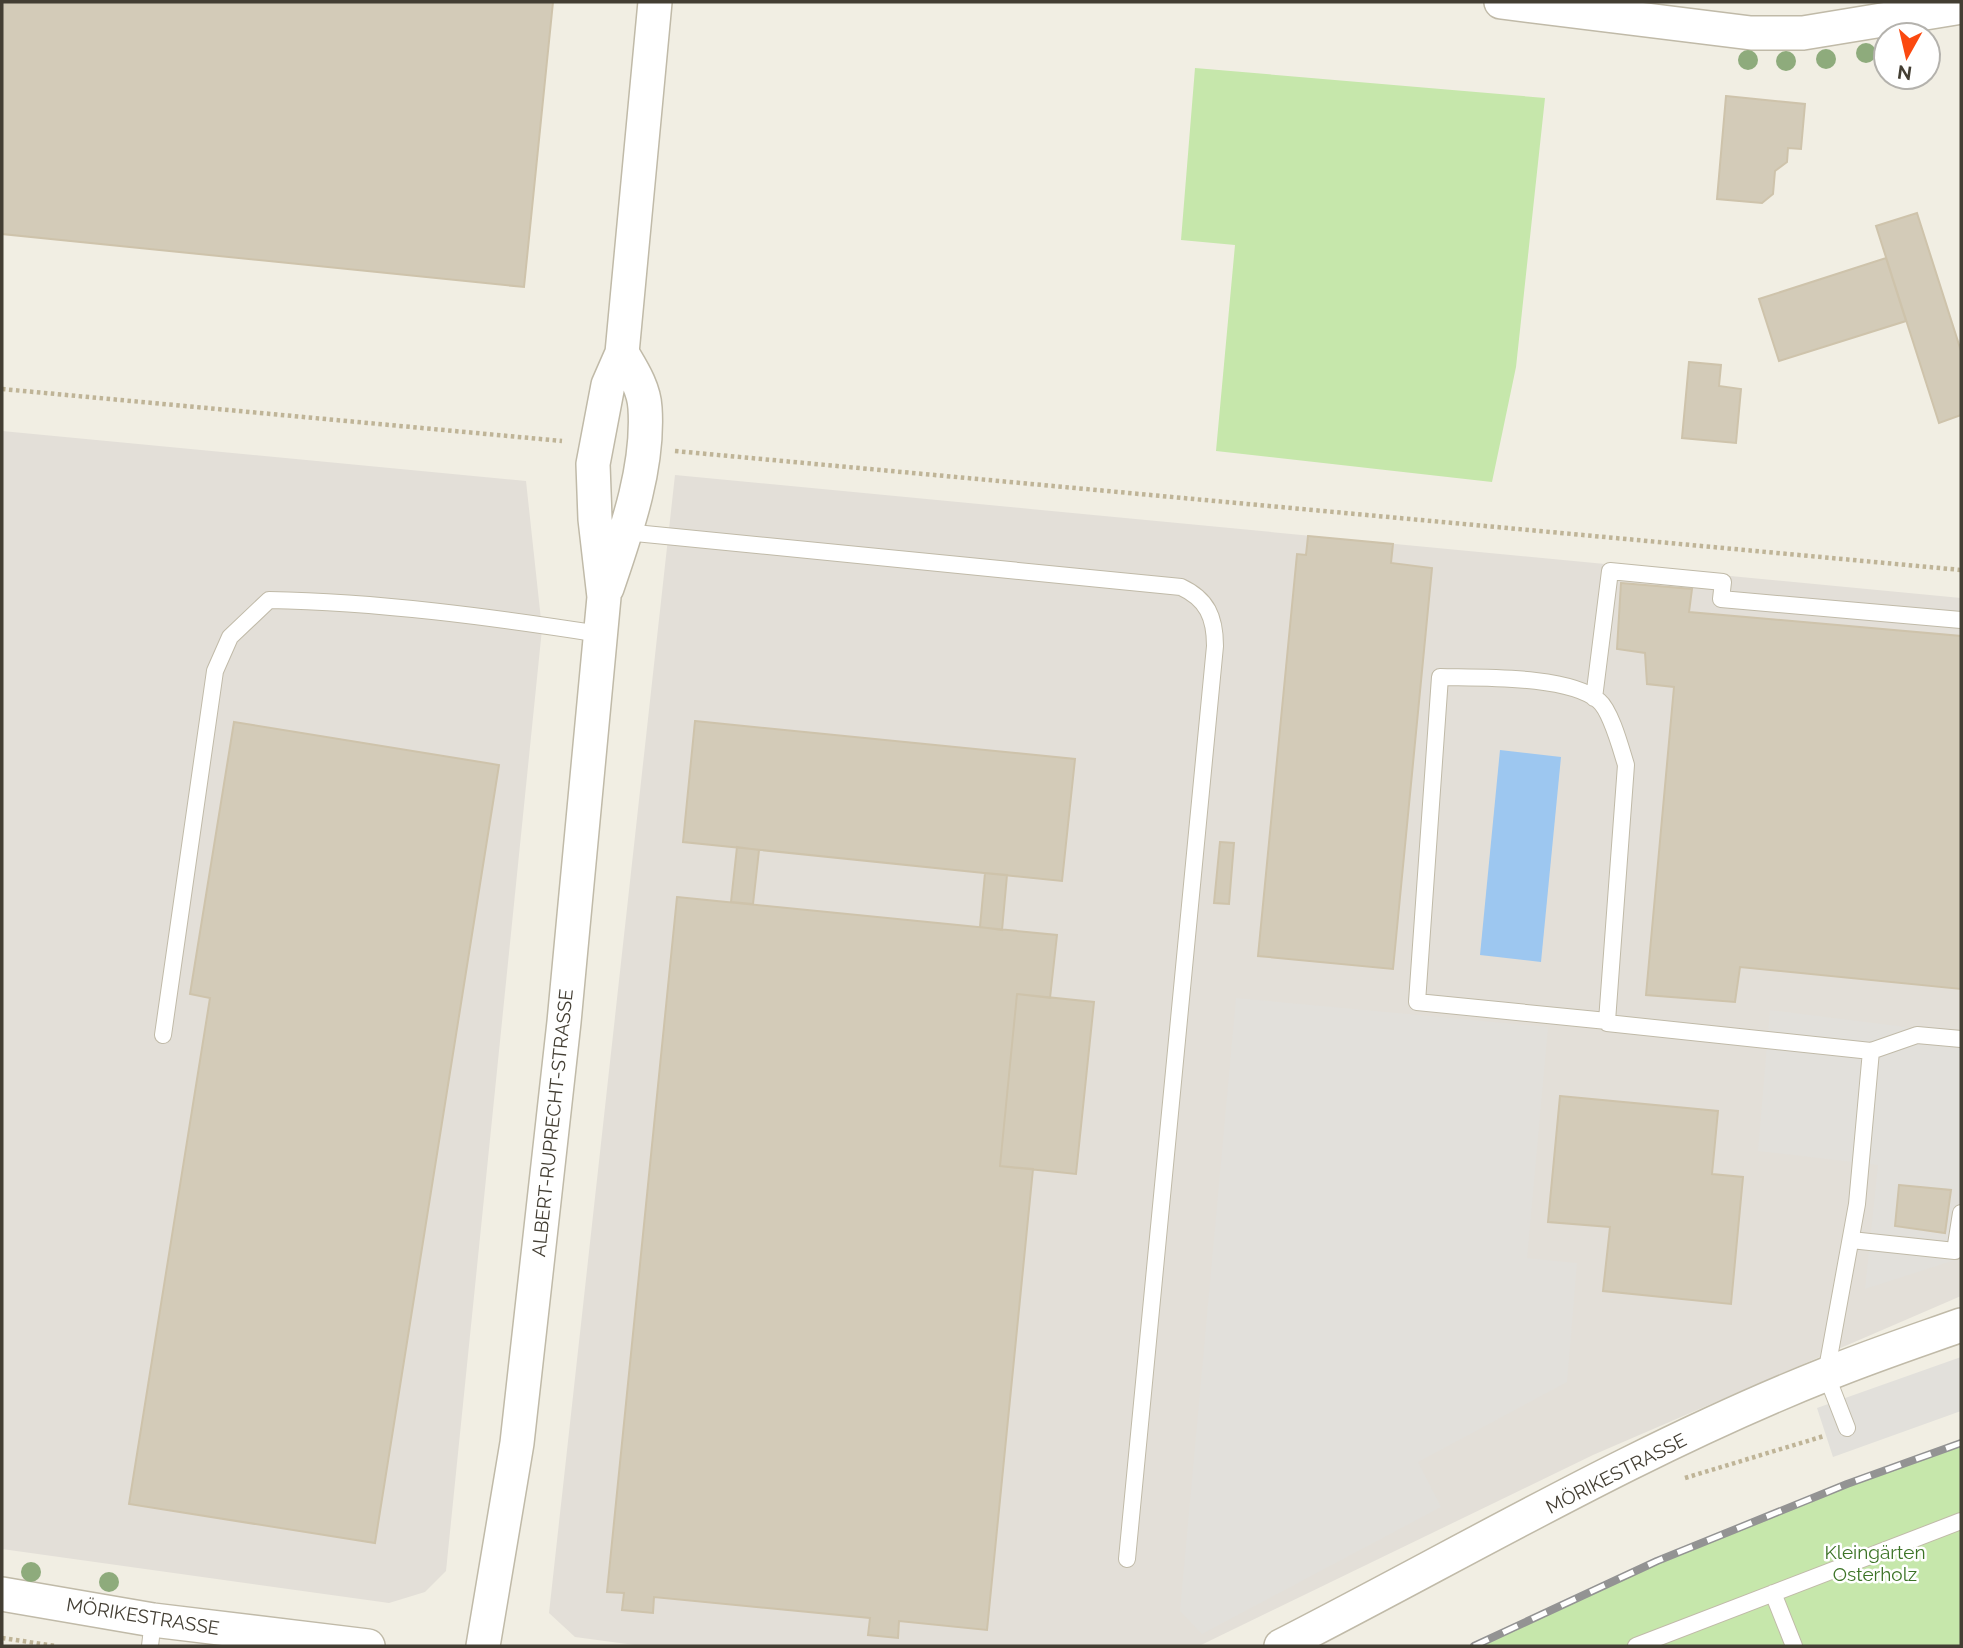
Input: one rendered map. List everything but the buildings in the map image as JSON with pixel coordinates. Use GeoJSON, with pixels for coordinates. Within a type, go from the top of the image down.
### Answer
{"type":"FeatureCollection","features":[{"type":"Feature","properties":{"kind":"street"},"geometry":{"type":"LineString","coordinates":[[604,597],[595,519],[593,464],[608,385],[622,353],[655,2]]}},
{"type":"Feature","properties":{"kind":"street"},"geometry":{"type":"LineString","coordinates":[[1501,2],[1751,33],[1803,33],[1961,7]]}},
{"type":"Feature","properties":{"kind":"street"},"geometry":{"type":"LineString","coordinates":[[604,597],[625,532],[642,448],[645,406],[638,381],[622,353]]}},
{"type":"Feature","properties":{"kind":"street","name":"ALBERT-RUPRECHT-STRASSE"},"geometry":{"type":"LineString","coordinates":[[483,1646],[517,1443],[564,1022],[604,597]]}},
{"type":"Feature","properties":{"kind":"street","name":"MÖRIKESTRASSE"},"geometry":{"type":"LineString","coordinates":[[1281,1646],[1601,1479],[1826,1374],[1961,1325]]}},
{"type":"Feature","properties":{"kind":"street","name":"MÖRIKESTRASSE"},"geometry":{"type":"LineString","coordinates":[[2,1594],[152,1633],[368,1646]]}},
{"type":"Feature","properties":{"kind":"lane"},"geometry":{"type":"LineString","coordinates":[[625,532],[1181,587],[1199,595],[1209,610],[1215,627],[1214,646],[1127,1559]]}},
{"type":"Feature","properties":{"kind":"lane"},"geometry":{"type":"LineString","coordinates":[[1594,698],[1610,571],[1723,582],[1721,599],[1961,620]]}},
{"type":"Feature","properties":{"kind":"lane"},"geometry":{"type":"LineString","coordinates":[[163,1035],[215,671],[230,637],[269,600],[312,600],[499,619],[600,634]]}},
{"type":"Feature","properties":{"kind":"lane"},"geometry":{"type":"LineString","coordinates":[[1607,1021],[1626,765],[1614,728],[1600,701],[1566,685],[1440,677],[1417,1002],[1871,1051],[1917,1035],[1961,1039]]}},
{"type":"Feature","properties":{"kind":"lane"},"geometry":{"type":"LineString","coordinates":[[1847,1428],[1826,1374],[1851,1240],[1871,1051]]}},
{"type":"Feature","properties":{"kind":"lane"},"geometry":{"type":"LineString","coordinates":[[1851,1240],[1955,1251],[1961,1213]]}},
{"type":"Feature","properties":{"kind":"lane"},"geometry":{"type":"LineString","coordinates":[[1636,1646],[1961,1521]]}},
{"type":"Feature","properties":{"kind":"lane"},"geometry":{"type":"LineString","coordinates":[[1773,1594],[1794,1646]]}},
{"type":"Feature","properties":{"kind":"path"},"geometry":{"type":"LineString","coordinates":[[2,389],[596,444]]}},
{"type":"Feature","properties":{"kind":"path"},"geometry":{"type":"LineString","coordinates":[[642,448],[1961,570]]}},
{"type":"Feature","properties":{"kind":"path"},"geometry":{"type":"LineString","coordinates":[[1683,1479],[1826,1435]]}},
{"type":"Feature","properties":{"kind":"path"},"geometry":{"type":"LineString","coordinates":[[2,1637],[56,1646]]}},
{"type":"Feature","properties":{"kind":"shaded area"},"geometry":{"type":"Polygon","coordinates":[[[2,431],[526,481],[542,629],[446,1571],[425,1592],[389,1603],[2,1549],[2,431]]]}},
{"type":"Feature","properties":{"kind":"shaded area"},"geometry":{"type":"Polygon","coordinates":[[[675,475],[1961,598],[1961,1296],[1593,1455],[1199,1646],[642,1646],[575,1637],[549,1613],[675,475]]]}},
{"type":"Feature","properties":{"kind":"shaded area"},"geometry":{"type":"Polygon","coordinates":[[[1236,998],[1548,1027],[1527,1258],[1577,1263],[1567,1382],[1418,1462],[1441,1507],[1202,1634],[1180,1611],[1236,998]]]}},
{"type":"Feature","properties":{"kind":"shaded area"},"geometry":{"type":"Polygon","coordinates":[[[1770,1010],[1961,1034],[1961,1258],[1865,1289],[1878,1165],[1758,1151],[1770,1010]]]}},
{"type":"Feature","properties":{"kind":"shaded area"},"geometry":{"type":"Polygon","coordinates":[[[1961,1357],[1961,1411],[1833,1457],[1817,1408],[1961,1357]]]}},
{"type":"Feature","properties":{"kind":"green space"},"geometry":{"type":"Polygon","coordinates":[[[1195,68],[1545,98],[1516,367],[1492,482],[1216,451],[1235,245],[1181,240],[1195,68]]]}},
{"type":"Feature","properties":{"kind":"green space","name":"Kleingärten Osterholz"},"geometry":{"type":"Polygon","coordinates":[[[1961,1443],[1961,1646],[1474,1646],[1657,1561],[1847,1484],[1961,1443]]]}},
{"type":"Feature","properties":{"kind":"water"},"geometry":{"type":"Polygon","coordinates":[[[1500,750],[1561,757],[1541,962],[1480,955],[1500,750]]]}},
{"type":"Feature","properties":{"kind":"railway"},"geometry":{"type":"LineString","coordinates":[[1474,1646],[1657,1561],[1847,1484],[1961,1443]]}}]}
